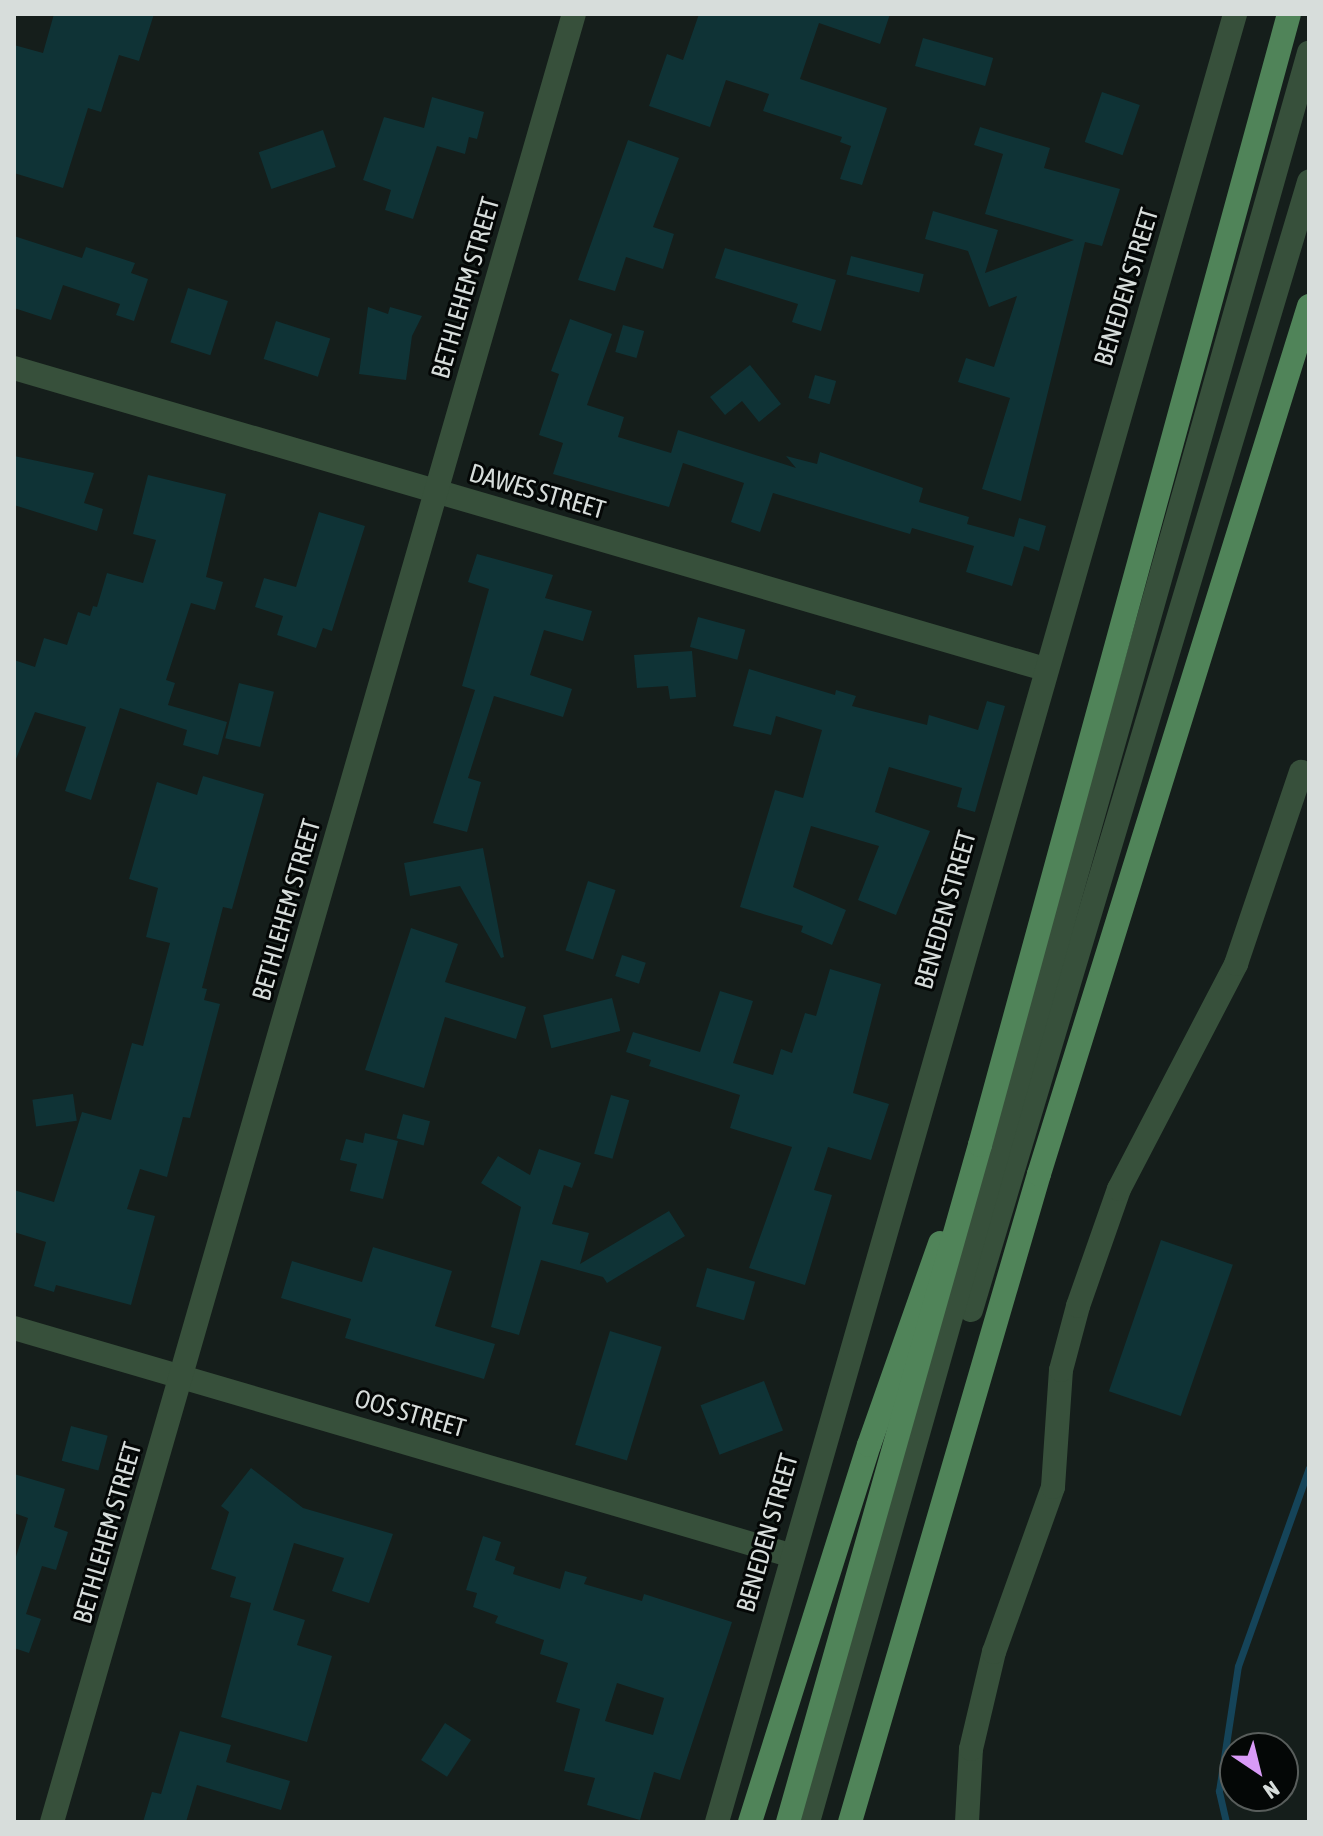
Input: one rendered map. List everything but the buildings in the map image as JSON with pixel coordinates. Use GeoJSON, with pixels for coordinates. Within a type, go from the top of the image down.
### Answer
{"type":"FeatureCollection","features":[{"type":"Feature","properties":{"kind":"main road"},"geometry":{"type":"LineString","coordinates":[[788,1822],[980,1145],[1289,14]]}},
{"type":"Feature","properties":{"kind":"main road"},"geometry":{"type":"LineString","coordinates":[[850,1822],[1035,1189],[1309,306]]}},
{"type":"Feature","properties":{"kind":"main road"},"geometry":{"type":"LineString","coordinates":[[750,1822],[923,1282],[980,1145]]}},
{"type":"Feature","properties":{"kind":"street","name":"BETHLEHEM STREET"},"geometry":{"type":"LineString","coordinates":[[52,1822],[184,1377],[574,14]]}},
{"type":"Feature","properties":{"kind":"street","name":"BENEDEN STREET"},"geometry":{"type":"LineString","coordinates":[[717,1822],[790,1555],[1235,14]]}},
{"type":"Feature","properties":{"kind":"street"},"geometry":{"type":"LineString","coordinates":[[808,1822],[1309,53]]}},
{"type":"Feature","properties":{"kind":"street"},"geometry":{"type":"LineString","coordinates":[[823,1822],[1309,182]]}},
{"type":"Feature","properties":{"kind":"street","name":"DAWES STREET"},"geometry":{"type":"LineString","coordinates":[[14,368],[1045,669]]}},
{"type":"Feature","properties":{"kind":"street"},"geometry":{"type":"LineString","coordinates":[[967,1822],[971,1749],[994,1652],[1053,1487],[1061,1370],[1078,1306],[1119,1189],[1236,964],[1301,772]]}},
{"type":"Feature","properties":{"kind":"street","name":"OOS STREET"},"geometry":{"type":"LineString","coordinates":[[14,1328],[790,1555]]}},
{"type":"Feature","properties":{"kind":"waterway"},"geometry":{"type":"LineString","coordinates":[[1226,1822],[1219,1791],[1238,1666],[1309,1468]]}}]}
